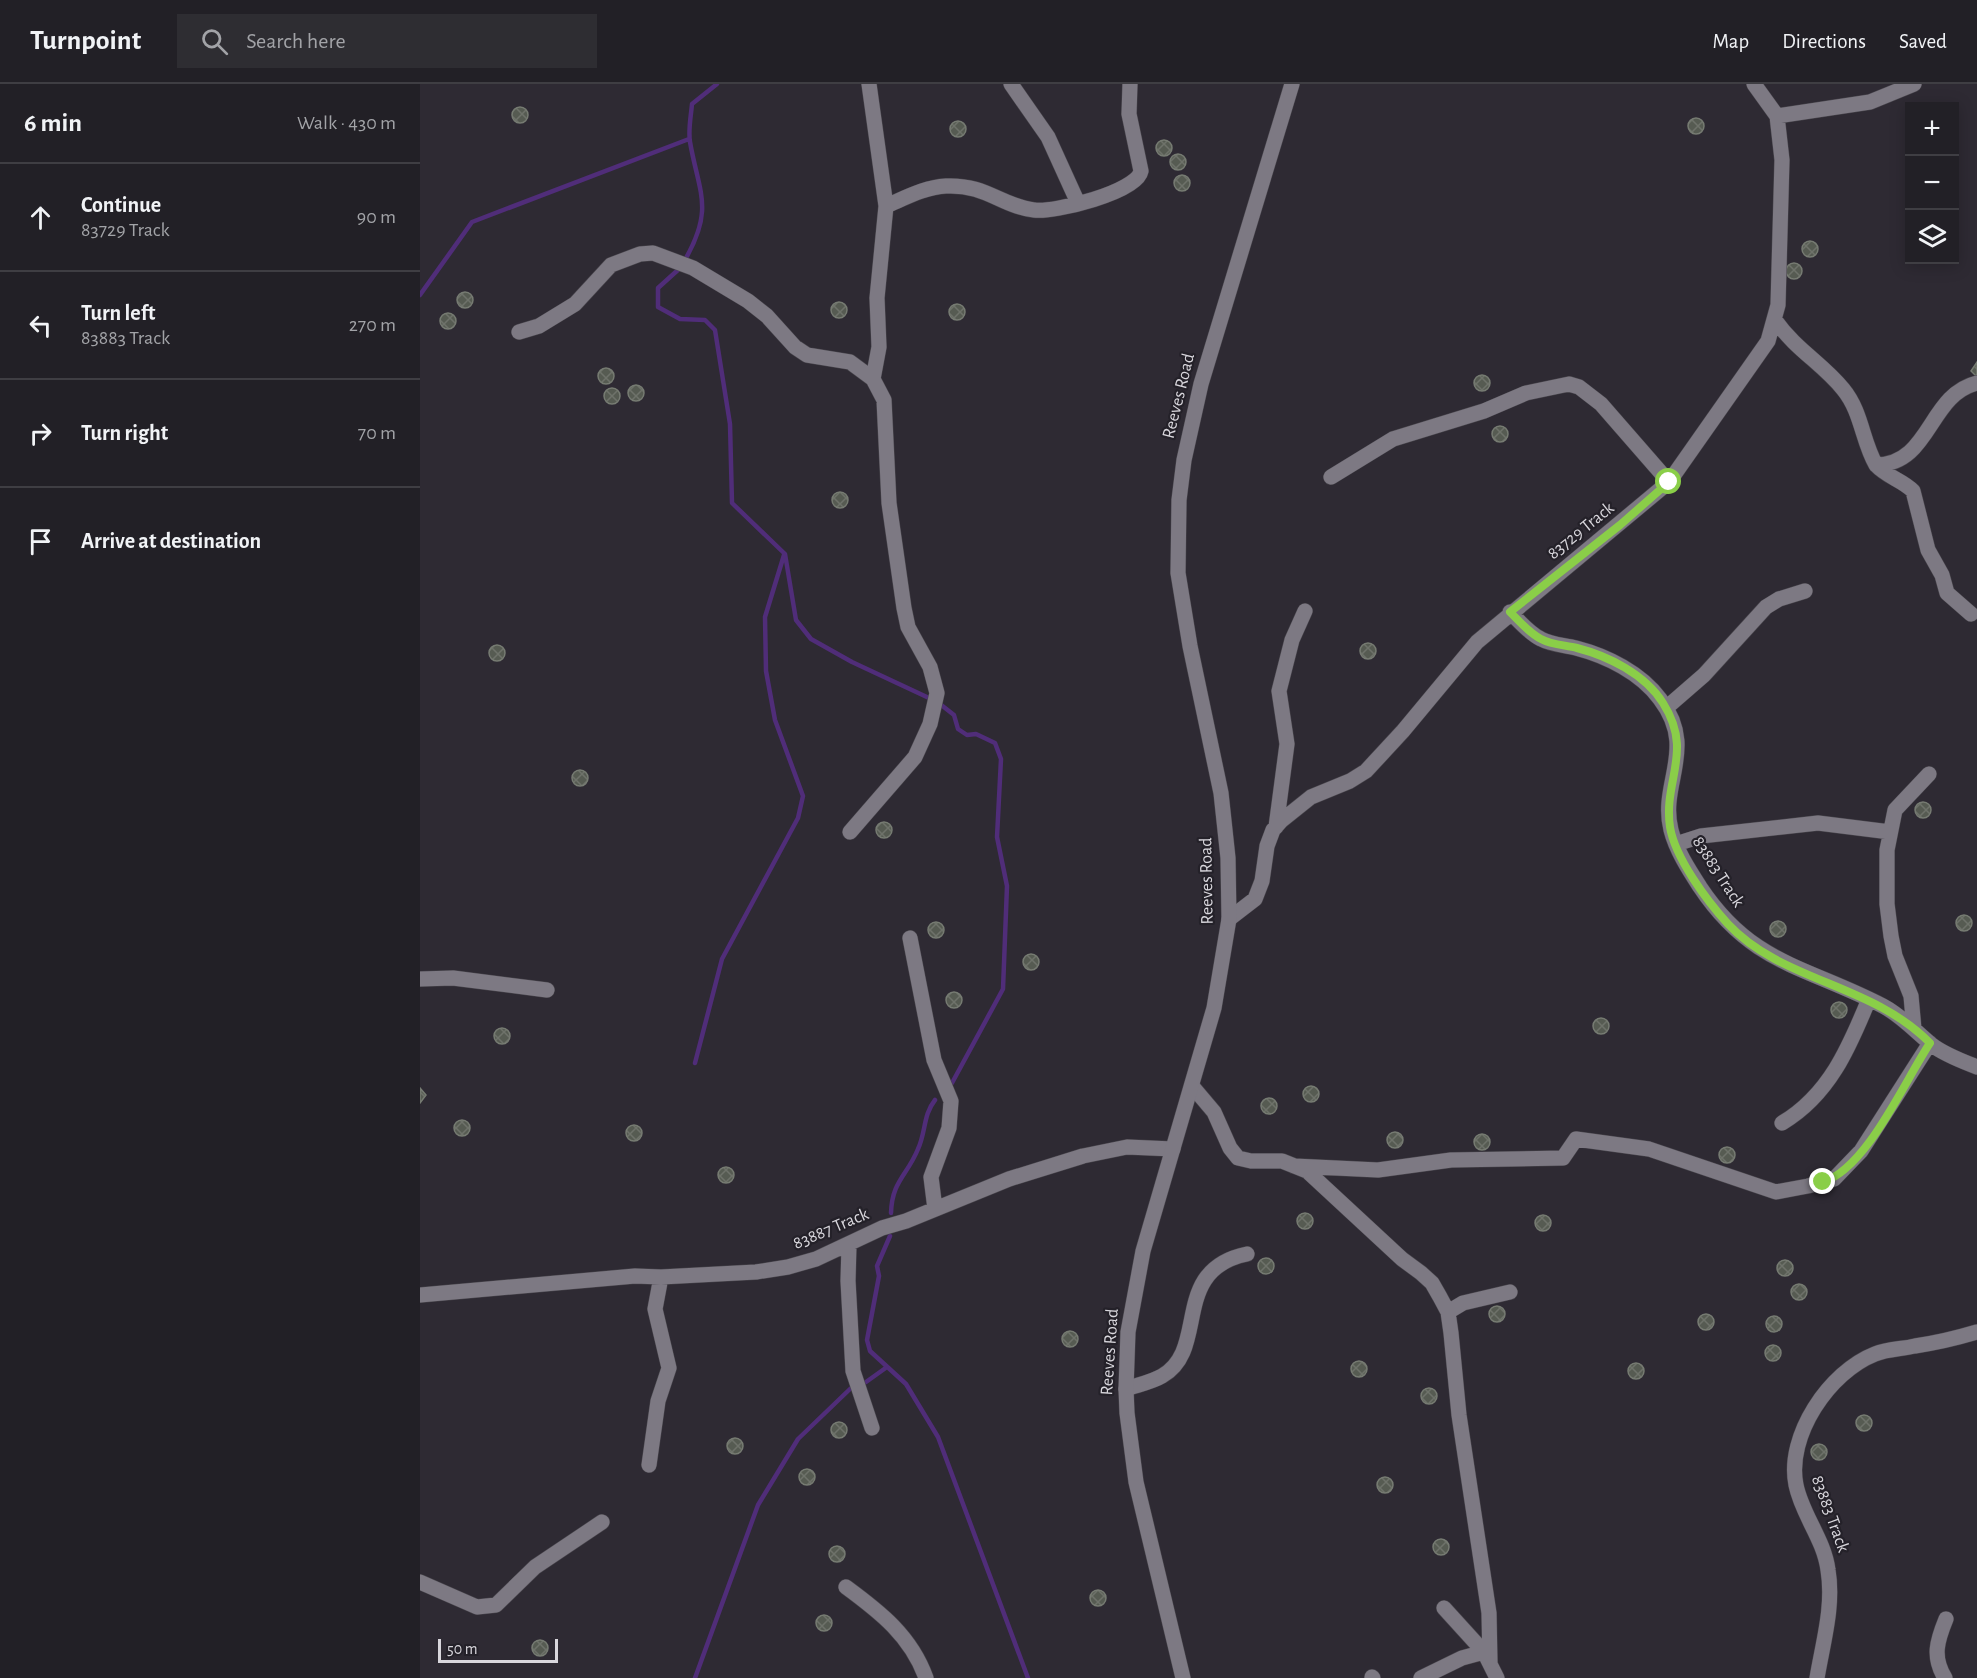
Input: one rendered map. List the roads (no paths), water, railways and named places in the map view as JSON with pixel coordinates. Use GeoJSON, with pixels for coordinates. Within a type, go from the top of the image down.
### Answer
{"type":"FeatureCollection","features":[{"type":"Feature","properties":{"kind":"street"},"geometry":{"type":"LineString","coordinates":[[868,84],[886,206],[877,297],[879,347],[873,379]]}},
{"type":"Feature","properties":{"kind":"street"},"geometry":{"type":"LineString","coordinates":[[1011,84],[1048,137],[1078,203]]}},
{"type":"Feature","properties":{"kind":"street"},"geometry":{"type":"LineString","coordinates":[[886,206],[931,187],[948,186],[980,188],[1034,210],[1050,210],[1127,186],[1140,176],[1140,163],[1129,114],[1130,84]]}},
{"type":"Feature","properties":{"kind":"street","name":"Reeves Road"},"geometry":{"type":"LineString","coordinates":[[1183,1678],[1136,1482],[1126,1389],[1128,1332],[1135,1289],[1214,1008],[1229,919],[1228,858],[1221,793],[1185,624],[1178,573],[1179,500],[1188,438],[1201,384],[1292,84]]}},
{"type":"Feature","properties":{"kind":"street","name":"83729 Track"},"geometry":{"type":"LineString","coordinates":[[1229,919],[1255,899],[1262,881],[1266,846],[1275,827],[1299,804],[1366,771],[1403,731],[1466,655],[1510,612],[1620,525],[1669,482],[1768,341],[1775,321],[1782,160],[1777,116],[1754,84]]}},
{"type":"Feature","properties":{"kind":"street"},"geometry":{"type":"LineString","coordinates":[[1777,116],[1870,102],[1914,84]]}},
{"type":"Feature","properties":{"kind":"street"},"geometry":{"type":"LineString","coordinates":[[519,332],[539,326],[575,304],[611,265],[640,254],[653,253],[693,268],[748,301],[767,316],[795,347],[807,355],[850,362],[873,379],[884,400],[889,503],[904,608],[908,627],[930,667],[937,693],[930,724],[915,757],[850,832]]}},
{"type":"Feature","properties":{"kind":"street"},"geometry":{"type":"LineString","coordinates":[[1775,321],[1797,348],[1817,363],[1844,390],[1855,407],[1876,465],[1886,475],[1913,490],[1928,550],[1942,575],[1947,593],[1971,614]]}},
{"type":"Feature","properties":{"kind":"street"},"geometry":{"type":"LineString","coordinates":[[1876,465],[1902,459],[1930,430],[1952,394],[1977,383]]}},
{"type":"Feature","properties":{"kind":"street"},"geometry":{"type":"LineString","coordinates":[[1331,477],[1393,439],[1484,411],[1526,393],[1569,384],[1580,387],[1600,404],[1669,482]]}},
{"type":"Feature","properties":{"kind":"street"},"geometry":{"type":"LineString","coordinates":[[1666,708],[1704,675],[1766,607],[1779,599],[1805,591]]}},
{"type":"Feature","properties":{"kind":"street"},"geometry":{"type":"LineString","coordinates":[[1275,827],[1287,744],[1279,691],[1289,650],[1305,611]]}},
{"type":"Feature","properties":{"kind":"street","name":"83883 Track"},"geometry":{"type":"LineString","coordinates":[[1510,612],[1542,640],[1597,654],[1621,666],[1643,680],[1666,708],[1674,725],[1678,754],[1670,818],[1676,844],[1696,882],[1718,913],[1749,943],[1787,965],[1885,1007],[1930,1043],[1975,1063]]}},
{"type":"Feature","properties":{"kind":"street"},"geometry":{"type":"LineString","coordinates":[[1914,1029],[1911,996],[1895,956],[1887,904],[1890,832],[1895,810],[1929,774]]}},
{"type":"Feature","properties":{"kind":"street"},"geometry":{"type":"LineString","coordinates":[[1676,844],[1701,836],[1818,823],[1890,832]]}},
{"type":"Feature","properties":{"kind":"street"},"geometry":{"type":"LineString","coordinates":[[910,938],[934,1060],[951,1101],[949,1128],[931,1177],[935,1209]]}},
{"type":"Feature","properties":{"kind":"street"},"geometry":{"type":"LineString","coordinates":[[420,979],[453,978],[546,990]]}},
{"type":"Feature","properties":{"kind":"street"},"geometry":{"type":"LineString","coordinates":[[1782,1123],[1812,1101],[1840,1064],[1869,999]]}},
{"type":"Feature","properties":{"kind":"street"},"geometry":{"type":"LineString","coordinates":[[1294,1166],[1378,1170],[1451,1160],[1563,1158],[1576,1139],[1649,1149],[1764,1189],[1788,1190],[1834,1179],[1843,1172],[1876,1130],[1930,1043]]}},
{"type":"Feature","properties":{"kind":"street"},"geometry":{"type":"LineString","coordinates":[[1192,1086],[1218,1118],[1230,1148],[1238,1158],[1251,1161],[1282,1161],[1307,1171],[1432,1283],[1448,1312],[1459,1415],[1489,1613],[1487,1657]]}},
{"type":"Feature","properties":{"kind":"street","name":"83887 Track"},"geometry":{"type":"LineString","coordinates":[[420,1295],[635,1276],[661,1277],[774,1270],[816,1259],[882,1228],[1009,1179],[1083,1156],[1127,1148],[1173,1149]]}},
{"type":"Feature","properties":{"kind":"street"},"geometry":{"type":"LineString","coordinates":[[849,1245],[848,1281],[853,1371],[873,1428]]}},
{"type":"Feature","properties":{"kind":"street"},"geometry":{"type":"LineString","coordinates":[[1126,1389],[1162,1376],[1172,1367],[1182,1353],[1193,1306],[1204,1282],[1215,1267],[1227,1258],[1247,1254]]}},
{"type":"Feature","properties":{"kind":"street"},"geometry":{"type":"LineString","coordinates":[[650,1465],[658,1401],[669,1368],[656,1309],[661,1277]]}},
{"type":"Feature","properties":{"kind":"street"},"geometry":{"type":"LineString","coordinates":[[1448,1312],[1463,1303],[1510,1292]]}},
{"type":"Feature","properties":{"kind":"street","name":"83883 Track"},"geometry":{"type":"LineString","coordinates":[[1817,1678],[1826,1635],[1830,1582],[1826,1558],[1796,1485],[1796,1454],[1802,1433],[1816,1404],[1850,1369],[1867,1358],[1885,1351],[1977,1332]]}},
{"type":"Feature","properties":{"kind":"street"},"geometry":{"type":"LineString","coordinates":[[420,1582],[477,1607],[496,1605],[535,1567],[602,1522]]}},
{"type":"Feature","properties":{"kind":"street"},"geometry":{"type":"LineString","coordinates":[[846,1587],[899,1629],[915,1654],[926,1678]]}},
{"type":"Feature","properties":{"kind":"street"},"geometry":{"type":"LineString","coordinates":[[1444,1608],[1487,1657],[1497,1678]]}},
{"type":"Feature","properties":{"kind":"street"},"geometry":{"type":"LineString","coordinates":[[1945,1678],[1936,1658],[1938,1638],[1946,1619]]}},
{"type":"Feature","properties":{"kind":"street"},"geometry":{"type":"LineString","coordinates":[[1421,1678],[1442,1666],[1487,1657]]}},
{"type":"Feature","properties":{"kind":"waterway"},"geometry":{"type":"LineString","coordinates":[[686,258],[695,241],[702,213],[700,188],[689,137],[692,104],[717,84]]}},
{"type":"Feature","properties":{"kind":"waterway"},"geometry":{"type":"LineString","coordinates":[[420,295],[472,222],[689,139]]}},
{"type":"Feature","properties":{"kind":"waterway"},"geometry":{"type":"LineString","coordinates":[[679,269],[658,288],[658,307],[680,319],[705,320],[715,330],[730,424],[732,503],[785,554],[796,620],[811,639],[852,662],[929,698]]}},
{"type":"Feature","properties":{"kind":"waterway"},"geometry":{"type":"LineString","coordinates":[[695,1063],[722,959],[798,818],[803,796],[775,720],[766,671],[765,617],[784,555]]}},
{"type":"Feature","properties":{"kind":"waterway"},"geometry":{"type":"LineString","coordinates":[[940,704],[954,715],[958,729],[967,735],[976,734],[995,743],[1001,759],[997,837],[1007,886],[1003,989],[952,1083]]}},
{"type":"Feature","properties":{"kind":"waterway"},"geometry":{"type":"LineString","coordinates":[[891,1213],[894,1193],[918,1149],[928,1112],[935,1100]]}},
{"type":"Feature","properties":{"kind":"waterway"},"geometry":{"type":"LineString","coordinates":[[890,1236],[877,1266],[879,1276],[867,1340],[870,1351],[906,1384],[938,1437],[1028,1678]]}},
{"type":"Feature","properties":{"kind":"waterway"},"geometry":{"type":"LineString","coordinates":[[866,1382],[887,1367]]}},
{"type":"Feature","properties":{"kind":"waterway"},"geometry":{"type":"LineString","coordinates":[[695,1678],[758,1505],[798,1439],[850,1389]]}}]}
